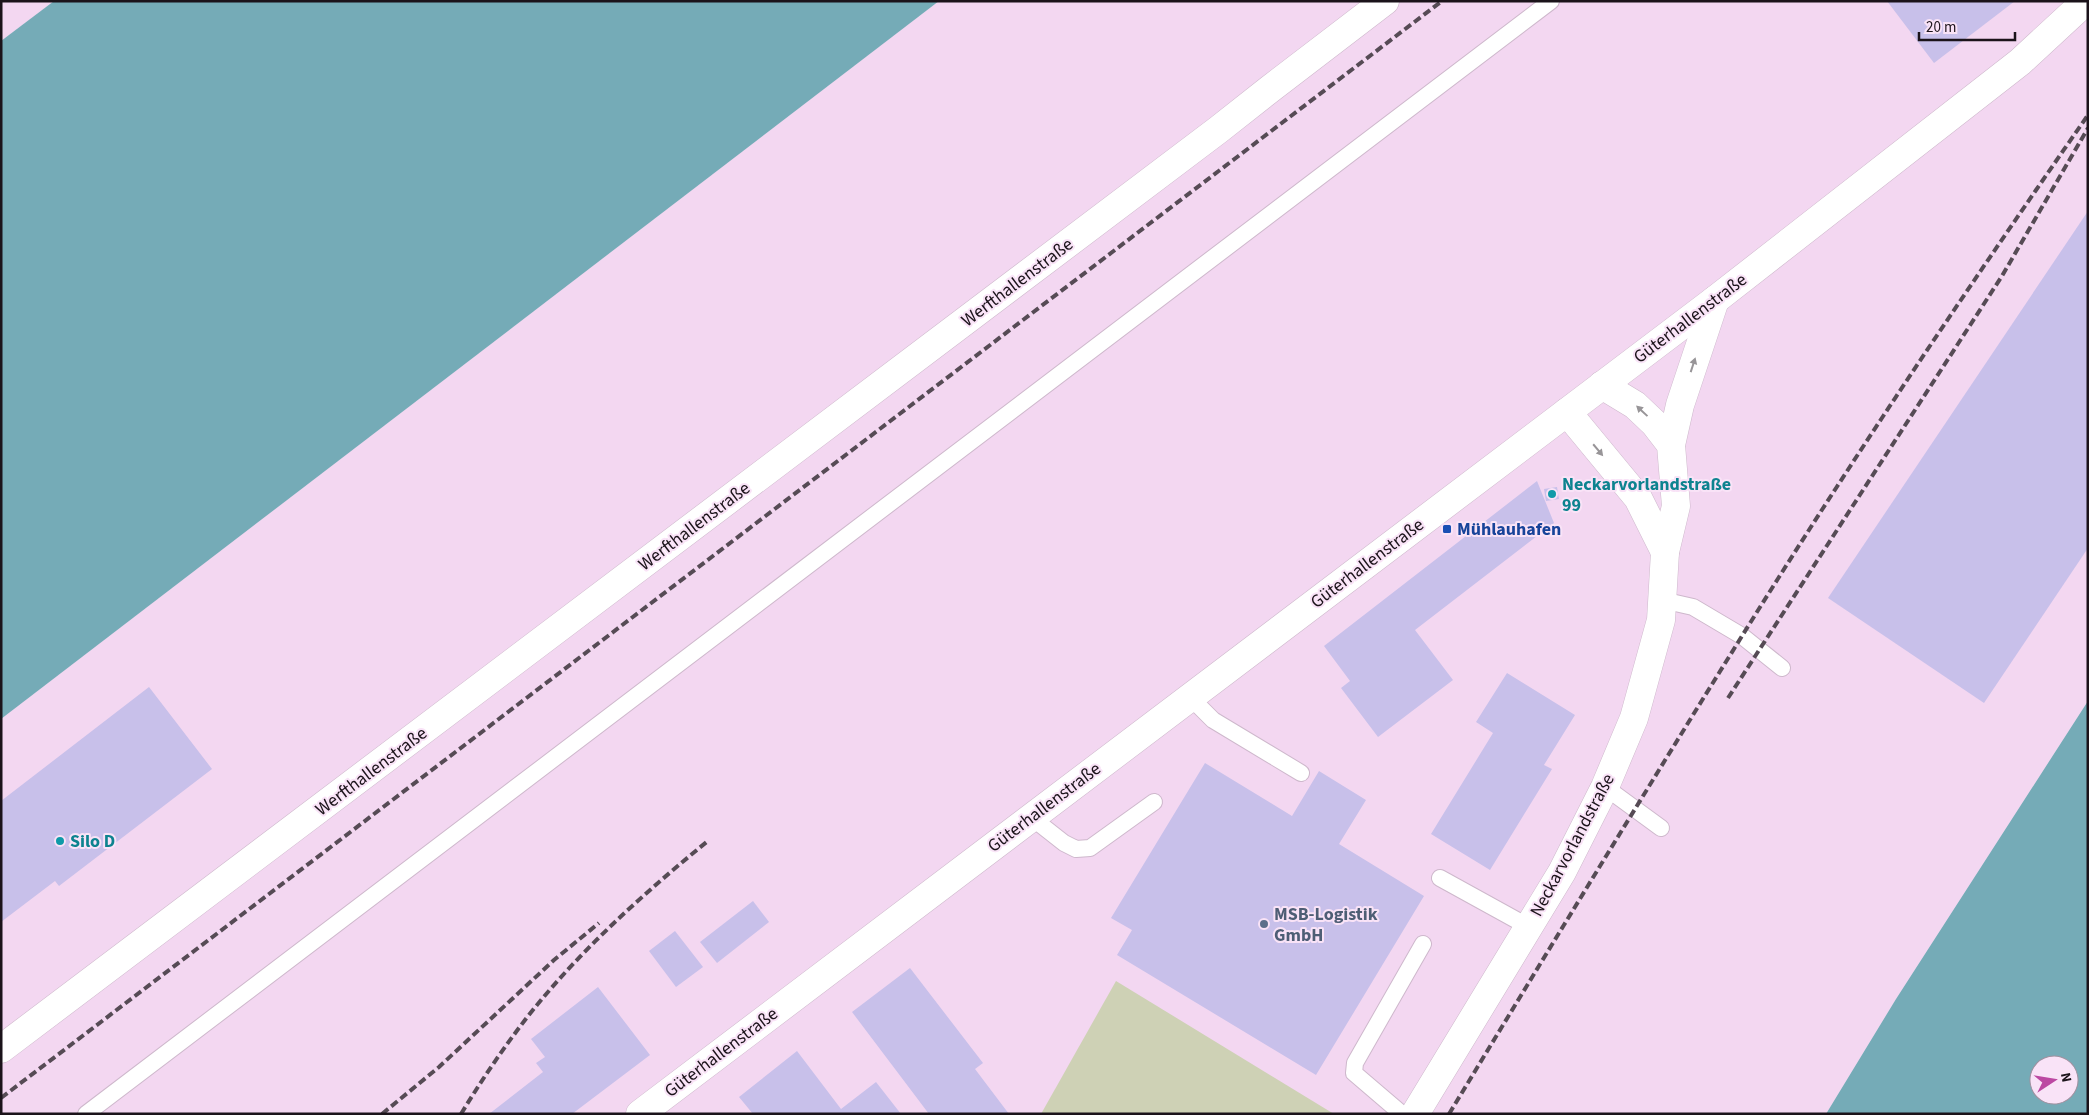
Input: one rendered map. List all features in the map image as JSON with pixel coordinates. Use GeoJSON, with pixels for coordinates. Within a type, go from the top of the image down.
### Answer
{"type":"FeatureCollection","features":[{"type":"Feature","properties":{"kind":"street","name":"Werfthallenstraße"},"geometry":{"type":"LineString","coordinates":[[1,1049],[1210,136],[1385,1]]}},
{"type":"Feature","properties":{"kind":"street","name":"Güterhallenstraße"},"geometry":{"type":"LineString","coordinates":[[640,1114],[1714,300],[2020,62],[2086,1]]}},
{"type":"Feature","properties":{"kind":"street","name":"Neckarvorlandstraße"},"geometry":{"type":"LineString","coordinates":[[1415,1114],[1562,872],[1605,787],[1639,700],[1661,620],[1665,552],[1676,506],[1671,446],[1680,405],[1714,300]]}},
{"type":"Feature","properties":{"kind":"street"},"geometry":{"type":"LineString","coordinates":[[1602,385],[1634,405],[1654,423],[1671,446]]}},
{"type":"Feature","properties":{"kind":"street"},"geometry":{"type":"LineString","coordinates":[[1567,412],[1638,498],[1665,552]]}},
{"type":"Feature","properties":{"kind":"lane"},"geometry":{"type":"LineString","coordinates":[[86,1114],[1551,1]]}},
{"type":"Feature","properties":{"kind":"lane"},"geometry":{"type":"LineString","coordinates":[[1662,600],[1693,607],[1742,636],[1782,668]]}},
{"type":"Feature","properties":{"kind":"lane"},"geometry":{"type":"LineString","coordinates":[[1190,697],[1212,720],[1301,773]]}},
{"type":"Feature","properties":{"kind":"lane"},"geometry":{"type":"LineString","coordinates":[[1605,787],[1661,828]]}},
{"type":"Feature","properties":{"kind":"lane"},"geometry":{"type":"LineString","coordinates":[[1031,817],[1070,846],[1076,849],[1090,848],[1154,802]]}},
{"type":"Feature","properties":{"kind":"lane"},"geometry":{"type":"LineString","coordinates":[[1440,878],[1529,927]]}},
{"type":"Feature","properties":{"kind":"lane"},"geometry":{"type":"LineString","coordinates":[[1402,1114],[1354,1073],[1355,1063],[1423,944]]}},
{"type":"Feature","properties":{"kind":"shaded area"},"geometry":{"type":"Polygon","coordinates":[[[1,1],[54,1],[1,41],[1,1]]]}},
{"type":"Feature","properties":{"kind":"shaded area"},"geometry":{"type":"Polygon","coordinates":[[[939,1],[2088,1],[2088,701],[1896,999],[1826,1114],[1,1114],[1,719],[939,1]]]}},
{"type":"Feature","properties":{"kind":"green space"},"geometry":{"type":"Polygon","coordinates":[[[1116,981],[1334,1114],[1041,1114],[1116,981]]]}},
{"type":"Feature","properties":{"kind":"water"},"geometry":{"type":"Polygon","coordinates":[[[54,1],[939,1],[1,719],[1,41],[54,1]]]}},
{"type":"Feature","properties":{"kind":"water"},"geometry":{"type":"Polygon","coordinates":[[[2088,701],[2088,1114],[1826,1114],[1896,999],[2088,701]]]}},
{"type":"Feature","properties":{"kind":"building"},"geometry":{"type":"Polygon","coordinates":[[[1887,1],[2015,1],[1934,63],[1887,1]]]}},
{"type":"Feature","properties":{"kind":"building"},"geometry":{"type":"Polygon","coordinates":[[[2088,211],[2088,548],[1984,703],[1828,598],[2088,211]]]}},
{"type":"Feature","properties":{"kind":"building"},"geometry":{"type":"Polygon","coordinates":[[[1537,481],[1554,523],[1415,630],[1453,680],[1378,737],[1341,688],[1350,681],[1324,646],[1537,481]]]}},
{"type":"Feature","properties":{"kind":"building","name":"Neckarvorlandstraße 99"},"geometry":{"type":"Polygon","coordinates":[[[1557,487],[1559,499],[1546,501],[1544,489],[1557,487]]]}},
{"type":"Feature","properties":{"kind":"building"},"geometry":{"type":"Polygon","coordinates":[[[1507,673],[1575,715],[1544,765],[1552,769],[1490,870],[1431,834],[1493,733],[1476,722],[1507,673]]]}},
{"type":"Feature","properties":{"kind":"building","name":"Silo D"},"geometry":{"type":"Polygon","coordinates":[[[149,687],[212,769],[59,886],[55,881],[1,922],[1,801],[149,687]]]}},
{"type":"Feature","properties":{"kind":"building","name":"MSB-Logistik GmbH"},"geometry":{"type":"Polygon","coordinates":[[[1205,763],[1292,816],[1319,771],[1366,800],[1339,844],[1424,896],[1316,1075],[1117,955],[1132,930],[1111,918],[1205,763]]]}},
{"type":"Feature","properties":{"kind":"building"},"geometry":{"type":"Polygon","coordinates":[[[753,901],[769,922],[717,963],[700,942],[753,901]]]}},
{"type":"Feature","properties":{"kind":"building"},"geometry":{"type":"Polygon","coordinates":[[[675,931],[703,967],[676,987],[649,951],[675,931]]]}},
{"type":"Feature","properties":{"kind":"building"},"geometry":{"type":"Polygon","coordinates":[[[910,968],[983,1063],[975,1069],[1009,1114],[929,1114],[852,1012],[910,968]]]}},
{"type":"Feature","properties":{"kind":"building"},"geometry":{"type":"Polygon","coordinates":[[[598,987],[650,1055],[572,1114],[489,1114],[543,1072],[536,1063],[545,1057],[531,1039],[598,987]]]}},
{"type":"Feature","properties":{"kind":"building"},"geometry":{"type":"Polygon","coordinates":[[[797,1051],[841,1109],[876,1082],[901,1114],[753,1114],[739,1097],[797,1051]]]}},
{"type":"Feature","properties":{"kind":"railway"},"geometry":{"type":"LineString","coordinates":[[1,1098],[1442,1]]}},
{"type":"Feature","properties":{"kind":"railway"},"geometry":{"type":"LineString","coordinates":[[1449,1114],[1631,815],[1826,504],[1912,373],[2088,115]]}},
{"type":"Feature","properties":{"kind":"railway"},"geometry":{"type":"LineString","coordinates":[[1728,698],[2002,276],[2088,128]]}},
{"type":"Feature","properties":{"kind":"railway"},"geometry":{"type":"LineString","coordinates":[[461,1114],[516,1031],[545,995],[612,925],[709,840]]}},
{"type":"Feature","properties":{"kind":"railway"},"geometry":{"type":"LineString","coordinates":[[382,1114],[439,1067],[554,960],[599,923]]}},
{"type":"Feature","properties":{"kind":"place","name":"Neckarvorlandstraße 99"},"geometry":{"type":"Point","coordinates":[1552,494]}},
{"type":"Feature","properties":{"kind":"place","name":"Mühlauhafen"},"geometry":{"type":"Point","coordinates":[1447,529]}},
{"type":"Feature","properties":{"kind":"place","name":"Silo D"},"geometry":{"type":"Point","coordinates":[60,841]}},
{"type":"Feature","properties":{"kind":"place","name":"MSB-Logistik GmbH"},"geometry":{"type":"Point","coordinates":[1264,924]}}]}
